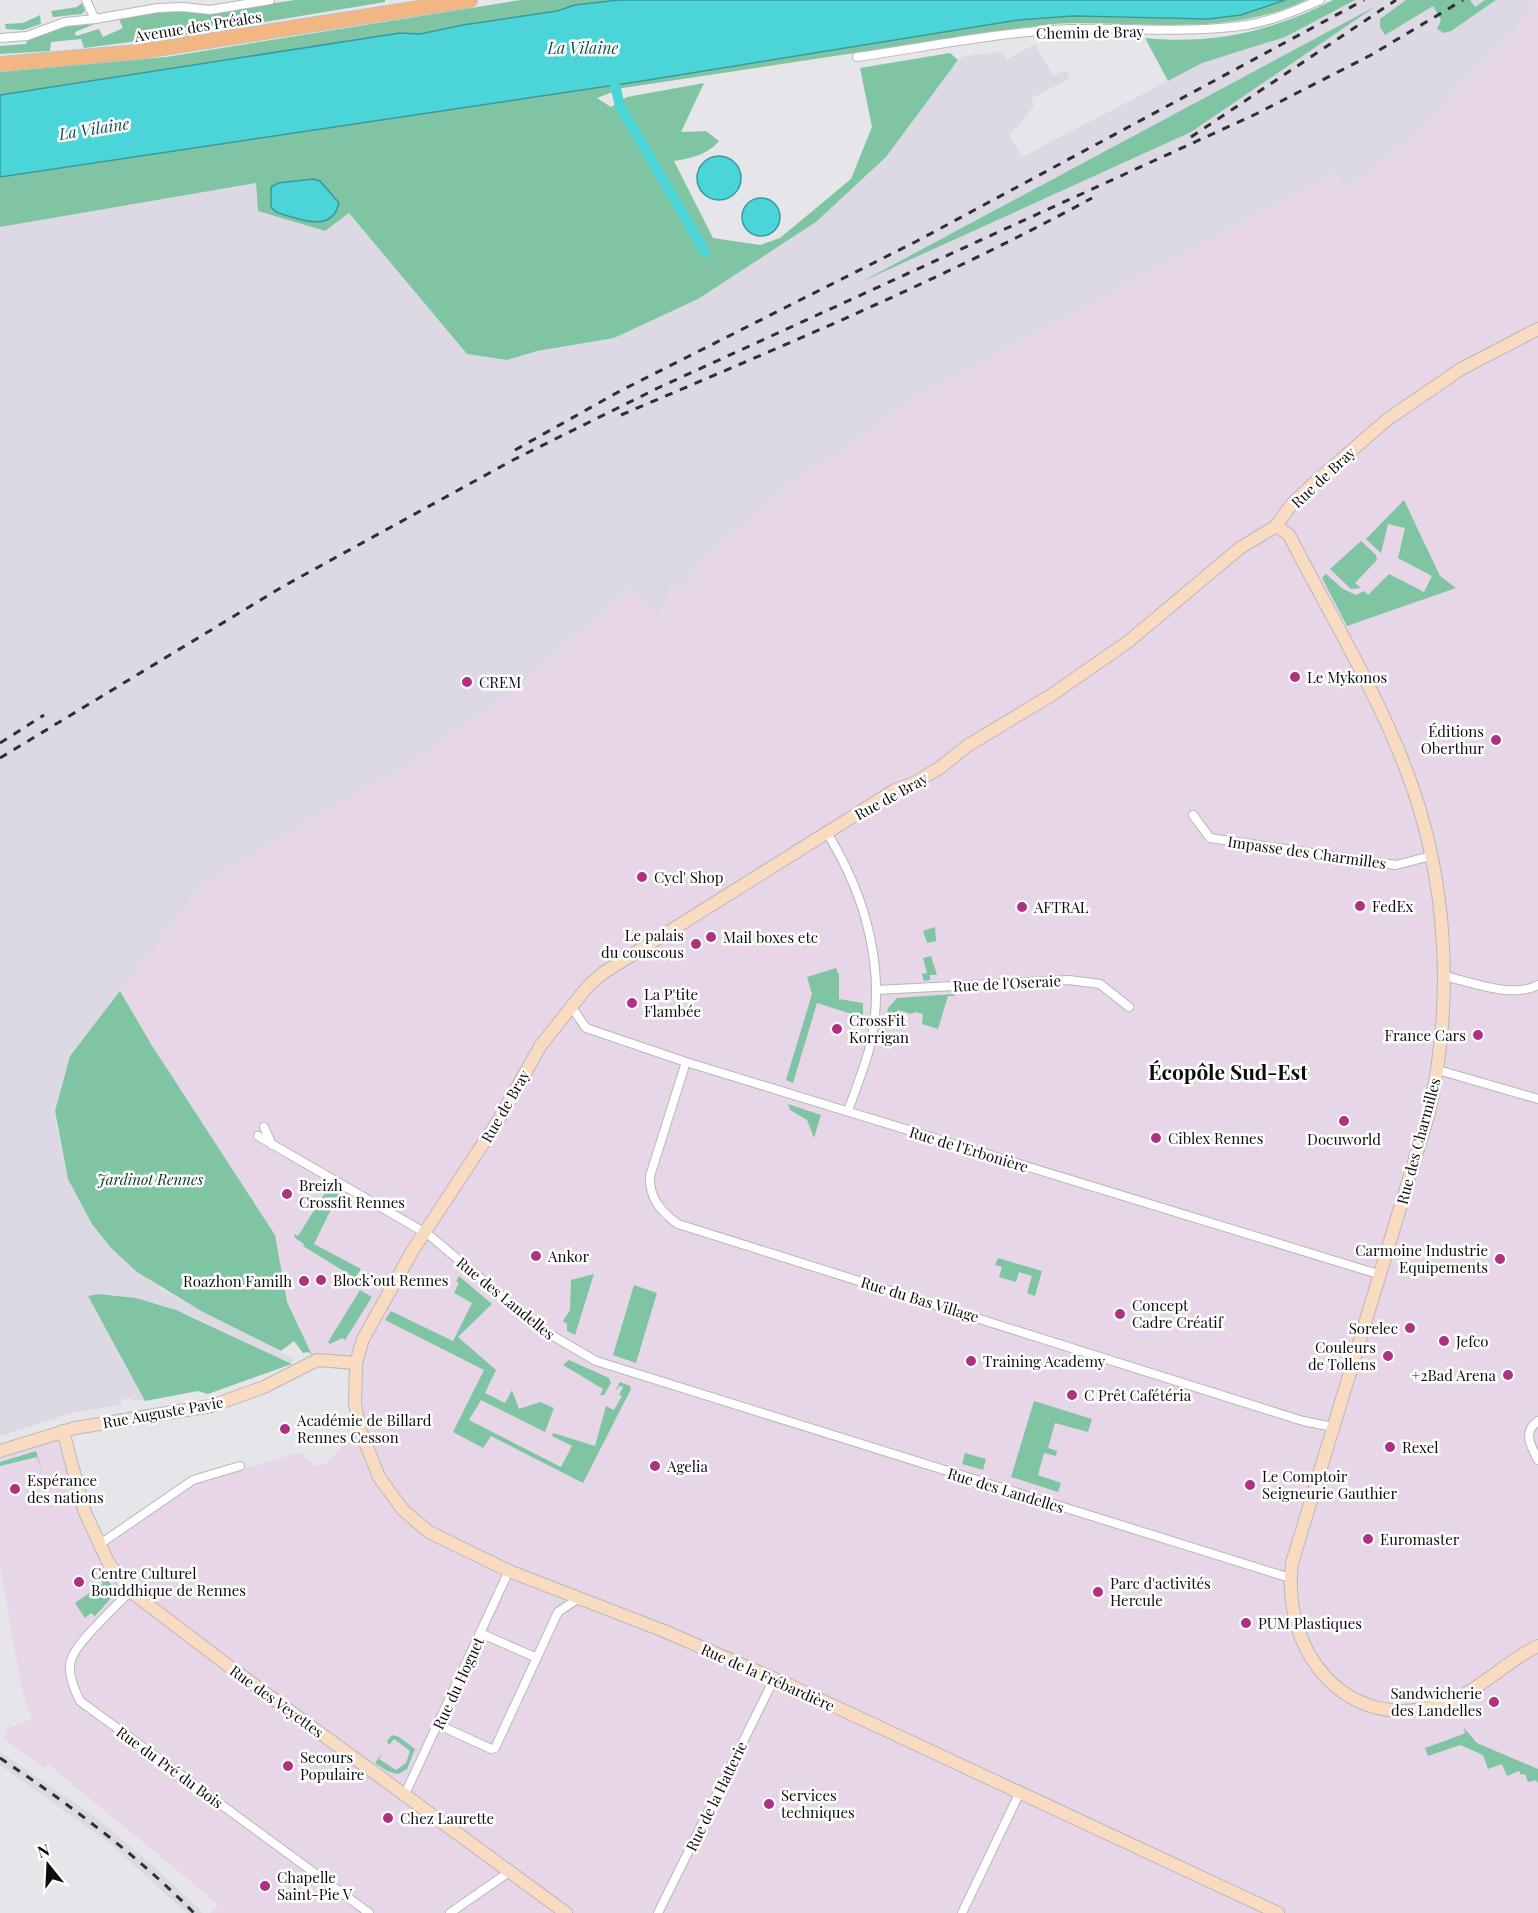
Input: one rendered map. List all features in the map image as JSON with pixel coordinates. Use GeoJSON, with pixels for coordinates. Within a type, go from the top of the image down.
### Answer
{"type":"FeatureCollection","features":[{"type":"Feature","properties":{"kind":"main road","name":"Avenue des Préales"},"geometry":{"type":"LineString","coordinates":[[0,64],[137,52],[470,0]]}},
{"type":"Feature","properties":{"kind":"street"},"geometry":{"type":"LineString","coordinates":[[86,0],[95,19]]}},
{"type":"Feature","properties":{"kind":"street"},"geometry":{"type":"LineString","coordinates":[[0,38],[27,36],[65,22],[159,8],[183,7],[210,10],[270,0]]}},
{"type":"Feature","properties":{"kind":"street","name":"Chemin de Bray"},"geometry":{"type":"LineString","coordinates":[[857,57],[1017,33],[1071,29],[1197,31],[1249,25],[1290,13],[1320,0]]}},
{"type":"Feature","properties":{"kind":"street","name":"Rue de Bray"},"geometry":{"type":"LineString","coordinates":[[356,1363],[363,1339],[424,1232],[498,1121],[541,1044],[588,986],[620,960],[895,790],[914,783],[941,767],[967,746],[1053,694],[1129,641],[1240,548],[1276,526],[1284,512],[1314,483],[1388,419],[1461,369],[1538,329]]}},
{"type":"Feature","properties":{"kind":"street","name":"Rue des Charmilles"},"geometry":{"type":"LineString","coordinates":[[1276,526],[1340,635],[1401,758],[1419,809],[1431,856],[1441,918],[1444,976],[1438,1070],[1417,1155],[1378,1274],[1292,1563],[1290,1578]]}},
{"type":"Feature","properties":{"kind":"street","name":"Impasse des Charmilles"},"geometry":{"type":"LineString","coordinates":[[1193,815],[1210,837],[1396,865],[1431,856]]}},
{"type":"Feature","properties":{"kind":"street"},"geometry":{"type":"LineString","coordinates":[[827,832],[852,880],[863,909],[871,939],[876,990],[869,1050],[848,1111]]}},
{"type":"Feature","properties":{"kind":"street"},"geometry":{"type":"LineString","coordinates":[[1444,976],[1513,991],[1526,990],[1538,985]]}},
{"type":"Feature","properties":{"kind":"street","name":"Rue de l'Oseraie"},"geometry":{"type":"LineString","coordinates":[[876,990],[1069,980],[1100,984],[1129,1007]]}},
{"type":"Feature","properties":{"kind":"street","name":"Rue de l'Erbonière"},"geometry":{"type":"LineString","coordinates":[[571,1006],[586,1028],[686,1062],[1378,1274]]}},
{"type":"Feature","properties":{"kind":"street","name":"Rue du Bas Village"},"geometry":{"type":"LineString","coordinates":[[686,1062],[650,1176],[649,1186],[657,1205],[678,1224],[1303,1421],[1333,1427]]}},
{"type":"Feature","properties":{"kind":"street"},"geometry":{"type":"LineString","coordinates":[[1438,1070],[1538,1099]]}},
{"type":"Feature","properties":{"kind":"street"},"geometry":{"type":"LineString","coordinates":[[264,1128],[272,1145]]}},
{"type":"Feature","properties":{"kind":"street","name":"Rue des Landelles"},"geometry":{"type":"LineString","coordinates":[[258,1136],[424,1232],[541,1329],[596,1361],[1290,1578]]}},
{"type":"Feature","properties":{"kind":"street","name":"Rue Auguste Pavie"},"geometry":{"type":"LineString","coordinates":[[0,1451],[63,1431],[114,1420],[211,1406],[264,1387],[317,1360],[356,1363]]}},
{"type":"Feature","properties":{"kind":"street","name":"Rue de la Frébardière"},"geometry":{"type":"LineString","coordinates":[[356,1363],[354,1391],[360,1429],[379,1477],[403,1510],[429,1532],[509,1571],[664,1631],[774,1679],[1278,1913]]}},
{"type":"Feature","properties":{"kind":"street"},"geometry":{"type":"LineString","coordinates":[[1538,1422],[1530,1430],[1529,1435],[1538,1460]]}},
{"type":"Feature","properties":{"kind":"street","name":"Rue des Veyettes"},"geometry":{"type":"LineString","coordinates":[[63,1431],[84,1510],[108,1562],[130,1591],[566,1913]]}},
{"type":"Feature","properties":{"kind":"street"},"geometry":{"type":"LineString","coordinates":[[100,1544],[193,1480],[240,1466]]}},
{"type":"Feature","properties":{"kind":"street","name":"Rue du Hoguet"},"geometry":{"type":"LineString","coordinates":[[405,1794],[509,1571]]}},
{"type":"Feature","properties":{"kind":"street"},"geometry":{"type":"LineString","coordinates":[[1290,1578],[1290,1600],[1294,1623],[1302,1645],[1314,1665],[1331,1683],[1347,1695],[1377,1706],[1410,1711],[1442,1705],[1466,1694],[1538,1646]]}},
{"type":"Feature","properties":{"kind":"street","name":"Rue du Pré du Bois"},"geometry":{"type":"LineString","coordinates":[[130,1591],[74,1652],[70,1667],[72,1683],[80,1701],[369,1913]]}},
{"type":"Feature","properties":{"kind":"street"},"geometry":{"type":"LineString","coordinates":[[439,1725],[490,1749],[495,1748],[558,1612],[579,1598]]}},
{"type":"Feature","properties":{"kind":"street"},"geometry":{"type":"LineString","coordinates":[[480,1633],[537,1658]]}},
{"type":"Feature","properties":{"kind":"street","name":"Rue de la Hatterie"},"geometry":{"type":"LineString","coordinates":[[658,1913],[774,1679]]}},
{"type":"Feature","properties":{"kind":"street"},"geometry":{"type":"LineString","coordinates":[[962,1913],[1020,1792]]}},
{"type":"Feature","properties":{"kind":"street"},"geometry":{"type":"LineString","coordinates":[[450,1913],[509,1872]]}},
{"type":"Feature","properties":{"kind":"shaded area"},"geometry":{"type":"Polygon","coordinates":[[[1344,0],[1537,0],[1515,31],[1406,142],[1344,191],[1335,173],[910,401],[843,451],[805,472],[697,565],[688,590],[671,587],[659,620],[632,588],[514,690],[383,783],[380,779],[203,885],[70,1056],[55,1111],[56,1122],[68,1179],[111,1248],[161,1289],[294,1359],[291,1363],[196,1318],[158,1304],[112,1295],[88,1296],[145,1401],[131,1398],[121,1400],[121,1405],[75,1412],[0,1436],[0,227],[256,183],[258,211],[325,231],[349,212],[467,354],[507,360],[537,351],[614,338],[698,299],[816,222],[886,157],[958,60],[964,56],[1002,52],[1007,60],[1035,44],[1053,76],[1065,70],[1070,78],[1031,99],[1034,106],[1010,135],[1022,157],[1202,63],[1246,48],[1282,27],[1344,0]]]}},
{"type":"Feature","properties":{"kind":"shaded area"},"geometry":{"type":"Polygon","coordinates":[[[1538,0],[1538,1913],[211,1913],[218,1905],[190,1881],[48,1764],[45,1768],[4,1739],[8,1728],[32,1719],[21,1685],[0,1563],[0,1451],[63,1431],[100,1544],[193,1480],[242,1470],[296,1453],[302,1454],[315,1466],[325,1464],[360,1429],[356,1363],[317,1360],[312,1355],[287,1302],[274,1235],[151,1044],[120,991],[203,885],[380,778],[383,783],[514,690],[633,588],[659,619],[671,586],[688,590],[697,565],[805,472],[843,451],[910,401],[1335,173],[1344,191],[1406,142],[1515,31],[1538,0]]]}},
{"type":"Feature","properties":{"kind":"shaded area"},"geometry":{"type":"Polygon","coordinates":[[[0,1752],[94,1816],[158,1870],[203,1913],[187,1913],[108,1842],[0,1765],[0,1752]]]}},
{"type":"Feature","properties":{"kind":"green space"},"geometry":{"type":"Polygon","coordinates":[[[295,0],[385,0],[385,2],[223,29],[222,23],[192,28],[192,34],[84,48],[81,39],[51,42],[50,51],[0,54],[0,46],[26,44],[28,40],[63,27],[95,24],[75,32],[76,36],[99,29],[103,37],[123,28],[119,19],[160,11],[208,13],[295,0]]]}},
{"type":"Feature","properties":{"kind":"green space"},"geometry":{"type":"Polygon","coordinates":[[[521,0],[619,0],[575,5],[557,11],[420,34],[400,33],[0,95],[0,72],[166,57],[521,0]]]}},
{"type":"Feature","properties":{"kind":"green space"},"geometry":{"type":"Polygon","coordinates":[[[1285,0],[1306,0],[1279,11],[1222,23],[1163,25],[1068,23],[1020,28],[623,88],[597,98],[611,107],[627,97],[704,83],[681,132],[706,131],[719,141],[704,153],[674,161],[713,238],[760,245],[780,238],[851,179],[872,127],[860,68],[950,53],[958,60],[886,157],[816,222],[698,299],[614,338],[537,351],[507,360],[467,354],[349,213],[325,231],[258,211],[256,183],[0,227],[0,177],[642,81],[1018,20],[1073,16],[1136,18],[1241,15],[1285,0]]]}},
{"type":"Feature","properties":{"kind":"green space"},"geometry":{"type":"Polygon","coordinates":[[[1333,0],[1355,0],[1285,37],[1202,63],[1168,81],[1145,38],[1194,39],[1242,33],[1288,20],[1333,0]]]}},
{"type":"Feature","properties":{"kind":"green space"},"geometry":{"type":"Polygon","coordinates":[[[1406,0],[1470,0],[1475,7],[1485,0],[1496,0],[1451,31],[1444,33],[1437,29],[1441,20],[1433,6],[1385,35],[1380,27],[1380,19],[1406,0]]]}},
{"type":"Feature","properties":{"kind":"green space"},"geometry":{"type":"Polygon","coordinates":[[[82,3],[85,11],[82,14],[53,17],[51,11],[77,7],[82,3]]]}},
{"type":"Feature","properties":{"kind":"green space"},"geometry":{"type":"Polygon","coordinates":[[[1376,6],[1191,132],[861,282],[1376,6]]]}},
{"type":"Feature","properties":{"kind":"green space"},"geometry":{"type":"Polygon","coordinates":[[[40,15],[41,24],[23,30],[6,29],[5,24],[23,23],[40,15]]]}},
{"type":"Feature","properties":{"kind":"green space"},"geometry":{"type":"Polygon","coordinates":[[[1404,500],[1440,576],[1456,588],[1347,626],[1322,578],[1326,574],[1343,589],[1356,595],[1364,591],[1368,595],[1389,574],[1424,592],[1432,576],[1398,558],[1405,528],[1388,524],[1381,553],[1366,539],[1404,500]]]}},
{"type":"Feature","properties":{"kind":"green space"},"geometry":{"type":"Polygon","coordinates":[[[1361,541],[1376,555],[1377,560],[1355,583],[1361,588],[1351,589],[1330,569],[1361,541]]]}},
{"type":"Feature","properties":{"kind":"green space"},"geometry":{"type":"Polygon","coordinates":[[[935,927],[936,941],[927,943],[923,931],[935,927]]]}},
{"type":"Feature","properties":{"kind":"green space"},"geometry":{"type":"Polygon","coordinates":[[[931,956],[937,975],[930,975],[930,980],[924,981],[922,974],[927,973],[923,958],[931,956]]]}},
{"type":"Feature","properties":{"kind":"green space"},"geometry":{"type":"Polygon","coordinates":[[[836,968],[839,975],[839,999],[863,1003],[863,1014],[858,1016],[817,1003],[793,1083],[786,1080],[812,994],[807,977],[836,968]]]}},
{"type":"Feature","properties":{"kind":"green space","name":"Jardinot Rennes"},"geometry":{"type":"Polygon","coordinates":[[[120,991],[151,1044],[275,1235],[287,1302],[312,1355],[308,1352],[303,1353],[294,1341],[281,1351],[203,1312],[137,1272],[111,1248],[92,1224],[68,1179],[55,1111],[70,1056],[120,991]]]}},
{"type":"Feature","properties":{"kind":"green space"},"geometry":{"type":"Polygon","coordinates":[[[953,994],[956,996],[948,996],[938,1029],[922,1024],[923,1014],[915,1012],[911,1014],[898,1010],[895,1016],[888,1014],[884,1027],[888,1008],[897,998],[953,994]]]}},
{"type":"Feature","properties":{"kind":"green space"},"geometry":{"type":"Polygon","coordinates":[[[788,1104],[821,1115],[814,1138],[807,1120],[790,1110],[788,1104]]]}},
{"type":"Feature","properties":{"kind":"green space"},"geometry":{"type":"Polygon","coordinates":[[[330,1185],[340,1190],[314,1244],[361,1269],[355,1278],[303,1246],[304,1244],[295,1238],[294,1234],[298,1236],[330,1185]]]}},
{"type":"Feature","properties":{"kind":"green space"},"geometry":{"type":"Polygon","coordinates":[[[998,1258],[1042,1271],[1035,1296],[1027,1293],[1032,1276],[1019,1272],[1016,1282],[999,1277],[1002,1267],[995,1265],[998,1258]]]}},
{"type":"Feature","properties":{"kind":"green space"},"geometry":{"type":"Polygon","coordinates":[[[594,1274],[575,1335],[567,1331],[567,1324],[563,1321],[570,1310],[571,1280],[594,1274]]]}},
{"type":"Feature","properties":{"kind":"green space"},"geometry":{"type":"Polygon","coordinates":[[[459,1276],[492,1304],[458,1337],[496,1370],[485,1393],[505,1403],[512,1390],[519,1409],[540,1402],[554,1408],[545,1432],[481,1400],[469,1420],[561,1467],[572,1446],[552,1436],[553,1433],[595,1446],[606,1406],[614,1410],[622,1396],[619,1395],[623,1387],[620,1386],[615,1391],[620,1382],[630,1386],[631,1389],[583,1483],[491,1436],[483,1448],[453,1432],[484,1370],[385,1320],[391,1311],[453,1341],[472,1303],[454,1293],[459,1283],[456,1281],[459,1276]]]}},
{"type":"Feature","properties":{"kind":"green space"},"geometry":{"type":"Polygon","coordinates":[[[634,1285],[657,1293],[636,1363],[613,1355],[634,1285]]]}},
{"type":"Feature","properties":{"kind":"green space"},"geometry":{"type":"Polygon","coordinates":[[[360,1290],[372,1297],[345,1340],[342,1338],[330,1344],[328,1342],[360,1290]]]}},
{"type":"Feature","properties":{"kind":"green space"},"geometry":{"type":"Polygon","coordinates":[[[98,1294],[136,1298],[176,1310],[292,1364],[208,1394],[198,1391],[145,1401],[88,1296],[98,1294]]]}},
{"type":"Feature","properties":{"kind":"green space"},"geometry":{"type":"Polygon","coordinates":[[[569,1360],[609,1378],[611,1383],[604,1395],[600,1395],[603,1389],[563,1365],[569,1360]]]}},
{"type":"Feature","properties":{"kind":"green space"},"geometry":{"type":"Polygon","coordinates":[[[1034,1401],[1092,1419],[1088,1432],[1055,1423],[1048,1448],[1057,1451],[1056,1456],[1044,1453],[1038,1475],[1061,1483],[1058,1492],[1011,1477],[1034,1401]]]}},
{"type":"Feature","properties":{"kind":"green space"},"geometry":{"type":"Polygon","coordinates":[[[36,1451],[43,1474],[37,1457],[0,1466],[0,1462],[36,1451]]]}},
{"type":"Feature","properties":{"kind":"green space"},"geometry":{"type":"Polygon","coordinates":[[[965,1453],[986,1459],[983,1470],[962,1464],[965,1453]]]}},
{"type":"Feature","properties":{"kind":"green space"},"geometry":{"type":"Polygon","coordinates":[[[104,1574],[112,1586],[112,1597],[95,1616],[91,1613],[85,1618],[75,1603],[103,1584],[99,1577],[104,1574]]]}},
{"type":"Feature","properties":{"kind":"green space"},"geometry":{"type":"Polygon","coordinates":[[[1464,1728],[1477,1743],[1538,1769],[1538,1784],[1536,1780],[1528,1782],[1525,1774],[1521,1775],[1519,1771],[1507,1776],[1502,1764],[1488,1769],[1483,1755],[1460,1745],[1428,1756],[1425,1748],[1465,1733],[1464,1728]]]}},
{"type":"Feature","properties":{"kind":"green space"},"geometry":{"type":"Polygon","coordinates":[[[392,1735],[399,1737],[415,1749],[407,1769],[398,1774],[387,1771],[375,1763],[382,1753],[379,1759],[396,1770],[406,1763],[410,1751],[394,1739],[389,1745],[387,1741],[392,1735]]]}},
{"type":"Feature","properties":{"kind":"water","name":"La Vilaine"},"geometry":{"type":"Polygon","coordinates":[[[619,0],[1285,0],[1241,15],[1208,19],[1073,16],[1018,20],[642,81],[0,177],[0,95],[400,33],[420,34],[557,11],[575,5],[619,0]]]}},
{"type":"Feature","properties":{"kind":"water"},"geometry":{"type":"Polygon","coordinates":[[[719,156],[735,162],[741,178],[735,194],[719,200],[703,194],[697,178],[703,162],[719,156]]]}},
{"type":"Feature","properties":{"kind":"water"},"geometry":{"type":"Polygon","coordinates":[[[313,179],[320,181],[339,203],[335,213],[329,218],[313,222],[276,212],[271,207],[271,187],[278,183],[313,179]]]}},
{"type":"Feature","properties":{"kind":"water"},"geometry":{"type":"Polygon","coordinates":[[[761,198],[775,203],[780,217],[775,231],[761,236],[747,231],[742,217],[747,203],[761,198]]]}},
{"type":"Feature","properties":{"kind":"waterway"},"geometry":{"type":"LineString","coordinates":[[615,85],[620,106],[705,252]]}},
{"type":"Feature","properties":{"kind":"railway"},"geometry":{"type":"LineString","coordinates":[[515,450],[620,391],[917,241],[1364,0]]}},
{"type":"Feature","properties":{"kind":"railway"},"geometry":{"type":"LineString","coordinates":[[1191,137],[1396,0]]}},
{"type":"Feature","properties":{"kind":"railway"},"geometry":{"type":"LineString","coordinates":[[0,758],[282,587],[513,460],[660,387],[1256,114],[1371,55],[1463,0]]}},
{"type":"Feature","properties":{"kind":"railway"},"geometry":{"type":"LineString","coordinates":[[621,415],[918,285],[1092,198]]}},
{"type":"Feature","properties":{"kind":"railway"},"geometry":{"type":"LineString","coordinates":[[0,743],[44,715]]}},
{"type":"Feature","properties":{"kind":"railway"},"geometry":{"type":"LineString","coordinates":[[0,1758],[101,1831],[149,1870],[194,1913]]}},
{"type":"Feature","properties":{"kind":"place","name":"Le Mykonos"},"geometry":{"type":"Point","coordinates":[1295,677]}},
{"type":"Feature","properties":{"kind":"place","name":"CREM"},"geometry":{"type":"Point","coordinates":[467,682]}},
{"type":"Feature","properties":{"kind":"place","name":"Éditions Oberthur"},"geometry":{"type":"Point","coordinates":[1496,740]}},
{"type":"Feature","properties":{"kind":"place","name":"Cycl' Shop"},"geometry":{"type":"Point","coordinates":[642,877]}},
{"type":"Feature","properties":{"kind":"place","name":"FedEx"},"geometry":{"type":"Point","coordinates":[1360,906]}},
{"type":"Feature","properties":{"kind":"place","name":"AFTRAL"},"geometry":{"type":"Point","coordinates":[1022,907]}},
{"type":"Feature","properties":{"kind":"place","name":"Mail boxes etc"},"geometry":{"type":"Point","coordinates":[711,937]}},
{"type":"Feature","properties":{"kind":"place","name":"Le palais du couscous"},"geometry":{"type":"Point","coordinates":[696,944]}},
{"type":"Feature","properties":{"kind":"place","name":"La P'tite Flambée"},"geometry":{"type":"Point","coordinates":[632,1003]}},
{"type":"Feature","properties":{"kind":"place","name":"CrossFit Korrigan"},"geometry":{"type":"Point","coordinates":[837,1029]}},
{"type":"Feature","properties":{"kind":"place","name":"France Cars"},"geometry":{"type":"Point","coordinates":[1478,1035]}},
{"type":"Feature","properties":{"kind":"place","name":"Docuworld"},"geometry":{"type":"Point","coordinates":[1344,1121]}},
{"type":"Feature","properties":{"kind":"place","name":"Ciblex Rennes"},"geometry":{"type":"Point","coordinates":[1156,1138]}},
{"type":"Feature","properties":{"kind":"place","name":"Breizh Crossfit Rennes"},"geometry":{"type":"Point","coordinates":[287,1194]}},
{"type":"Feature","properties":{"kind":"place","name":"Ankor"},"geometry":{"type":"Point","coordinates":[536,1256]}},
{"type":"Feature","properties":{"kind":"place","name":"Carmoine Industrie Equipements"},"geometry":{"type":"Point","coordinates":[1500,1259]}},
{"type":"Feature","properties":{"kind":"place","name":"Block’out Rennes"},"geometry":{"type":"Point","coordinates":[321,1280]}},
{"type":"Feature","properties":{"kind":"place","name":"Roazhon Familh"},"geometry":{"type":"Point","coordinates":[304,1281]}},
{"type":"Feature","properties":{"kind":"place","name":"Concept Cadre Créatif"},"geometry":{"type":"Point","coordinates":[1120,1314]}},
{"type":"Feature","properties":{"kind":"place","name":"Sorelec"},"geometry":{"type":"Point","coordinates":[1410,1328]}},
{"type":"Feature","properties":{"kind":"place","name":"Jefco"},"geometry":{"type":"Point","coordinates":[1444,1341]}},
{"type":"Feature","properties":{"kind":"place","name":"Couleurs de Tollens"},"geometry":{"type":"Point","coordinates":[1388,1356]}},
{"type":"Feature","properties":{"kind":"place","name":"Training Academy"},"geometry":{"type":"Point","coordinates":[971,1361]}},
{"type":"Feature","properties":{"kind":"place","name":"+2Bad Arena"},"geometry":{"type":"Point","coordinates":[1508,1375]}},
{"type":"Feature","properties":{"kind":"place","name":"C Prêt Cafétéria"},"geometry":{"type":"Point","coordinates":[1072,1395]}},
{"type":"Feature","properties":{"kind":"place","name":"Académie de Billard Rennes Cesson"},"geometry":{"type":"Point","coordinates":[285,1429]}},
{"type":"Feature","properties":{"kind":"place","name":"Rexel"},"geometry":{"type":"Point","coordinates":[1390,1447]}},
{"type":"Feature","properties":{"kind":"place","name":"Agelia"},"geometry":{"type":"Point","coordinates":[655,1466]}},
{"type":"Feature","properties":{"kind":"place","name":"Le Comptoir Seigneurie Gauthier"},"geometry":{"type":"Point","coordinates":[1250,1485]}},
{"type":"Feature","properties":{"kind":"place","name":"Espérance des nations"},"geometry":{"type":"Point","coordinates":[15,1489]}},
{"type":"Feature","properties":{"kind":"place","name":"Euromaster"},"geometry":{"type":"Point","coordinates":[1368,1539]}},
{"type":"Feature","properties":{"kind":"place","name":"Centre Culturel Bouddhique de Rennes"},"geometry":{"type":"Point","coordinates":[79,1582]}},
{"type":"Feature","properties":{"kind":"place","name":"Parc d'activités Hercule"},"geometry":{"type":"Point","coordinates":[1098,1592]}},
{"type":"Feature","properties":{"kind":"place","name":"PUM Plastiques"},"geometry":{"type":"Point","coordinates":[1246,1623]}},
{"type":"Feature","properties":{"kind":"place","name":"Sandwicherie des Landelles"},"geometry":{"type":"Point","coordinates":[1494,1702]}},
{"type":"Feature","properties":{"kind":"place","name":"Secours Populaire"},"geometry":{"type":"Point","coordinates":[288,1766]}},
{"type":"Feature","properties":{"kind":"place","name":"Services techniques"},"geometry":{"type":"Point","coordinates":[769,1804]}},
{"type":"Feature","properties":{"kind":"place","name":"Chez Laurette"},"geometry":{"type":"Point","coordinates":[388,1818]}},
{"type":"Feature","properties":{"kind":"place","name":"Chapelle Saint-Pie V"},"geometry":{"type":"Point","coordinates":[265,1886]}},
{"type":"Feature","properties":{"kind":"district","name":"Écopôle Sud-Est"},"geometry":{"type":"Point","coordinates":[1228,1071]}}]}
